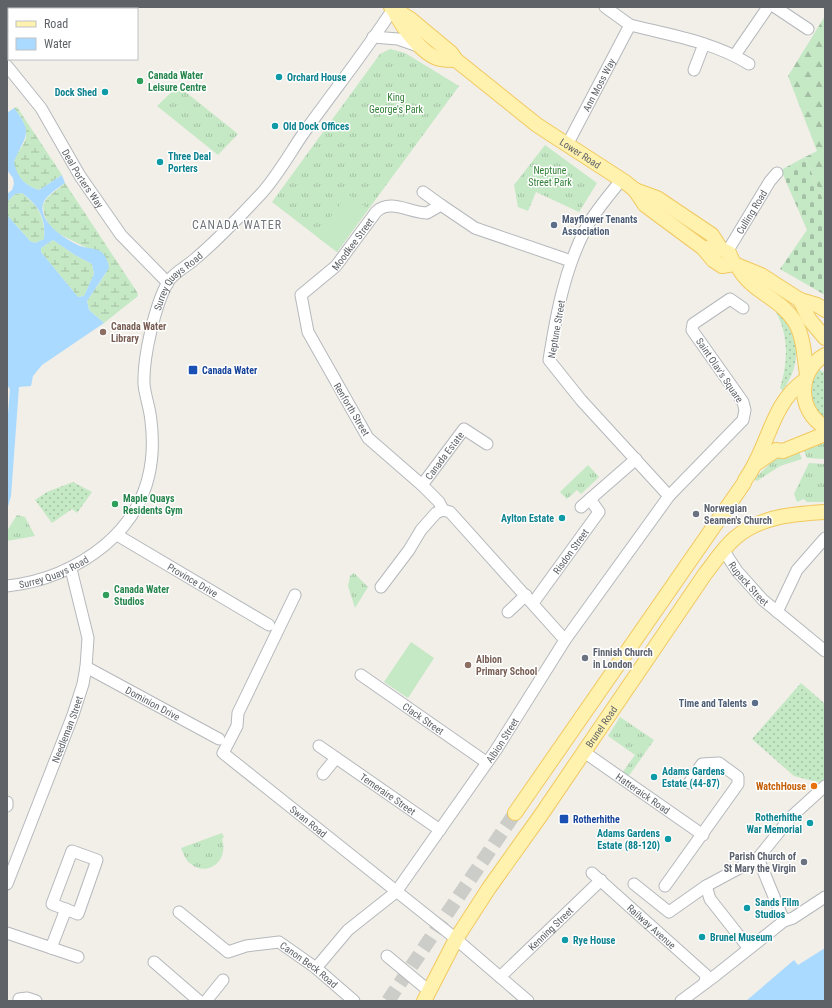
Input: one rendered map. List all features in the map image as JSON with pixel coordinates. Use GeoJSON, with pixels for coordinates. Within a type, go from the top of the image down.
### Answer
{"type":"FeatureCollection","features":[{"type":"Feature","properties":{"kind":"main road"},"geometry":{"type":"LineString","coordinates":[[392,8],[401,25],[422,48],[439,59],[456,60]]}},
{"type":"Feature","properties":{"kind":"main road","name":"Lower Road"},"geometry":{"type":"LineString","coordinates":[[392,8],[409,18],[451,53],[456,60],[537,125],[635,190],[645,205],[703,248],[713,260],[722,266],[730,258]]}},
{"type":"Feature","properties":{"kind":"main road"},"geometry":{"type":"LineString","coordinates":[[635,190],[657,198],[712,236],[744,278],[778,303],[796,322],[801,337],[806,377],[804,397],[806,406],[815,420],[825,427]]}},
{"type":"Feature","properties":{"kind":"main road","name":"Lower Road"},"geometry":{"type":"LineString","coordinates":[[703,248],[730,258],[759,274],[800,300],[817,305],[825,310]]}},
{"type":"Feature","properties":{"kind":"main road"},"geometry":{"type":"LineString","coordinates":[[800,300],[809,319],[825,338]]}},
{"type":"Feature","properties":{"kind":"main road"},"geometry":{"type":"LineString","coordinates":[[515,813],[745,482],[756,463],[779,408],[796,386],[806,377],[816,362],[825,355]]}},
{"type":"Feature","properties":{"kind":"main road"},"geometry":{"type":"LineString","coordinates":[[756,463],[776,450],[783,451],[825,433]]}},
{"type":"Feature","properties":{"kind":"main road","name":"Brunel Road"},"geometry":{"type":"LineString","coordinates":[[427,996],[456,939],[705,574],[735,538],[758,525],[775,518],[801,513],[825,512]]}},
{"type":"Feature","properties":{"kind":"street"},"geometry":{"type":"LineString","coordinates":[[605,7],[630,25],[704,44],[735,55],[749,64]]}},
{"type":"Feature","properties":{"kind":"street"},"geometry":{"type":"LineString","coordinates":[[735,55],[768,7]]}},
{"type":"Feature","properties":{"kind":"street"},"geometry":{"type":"LineString","coordinates":[[775,7],[808,29]]}},
{"type":"Feature","properties":{"kind":"street","name":"Surrey Quays Road"},"geometry":{"type":"LineString","coordinates":[[7,586],[24,584],[71,569],[117,535],[132,517],[139,504],[150,466],[151,420],[144,385],[145,369],[153,325],[168,283],[181,268],[197,258],[261,194],[392,8]]}},
{"type":"Feature","properties":{"kind":"street","name":"Ann Moss Way"},"geometry":{"type":"LineString","coordinates":[[567,145],[630,25]]}},
{"type":"Feature","properties":{"kind":"street"},"geometry":{"type":"LineString","coordinates":[[373,37],[398,39],[422,48]]}},
{"type":"Feature","properties":{"kind":"street"},"geometry":{"type":"LineString","coordinates":[[694,70],[704,44]]}},
{"type":"Feature","properties":{"kind":"street","name":"Deal Porters Way"},"geometry":{"type":"LineString","coordinates":[[7,66],[41,108],[80,176],[121,235],[168,283]]}},
{"type":"Feature","properties":{"kind":"street","name":"Culling Road"},"geometry":{"type":"LineString","coordinates":[[730,258],[770,181],[777,173]]}},
{"type":"Feature","properties":{"kind":"street","name":"Neptune Street"},"geometry":{"type":"LineString","coordinates":[[621,180],[586,229],[571,261],[558,305],[548,360],[581,400],[636,458],[669,496]]}},
{"type":"Feature","properties":{"kind":"street"},"geometry":{"type":"LineString","coordinates":[[422,192],[475,228],[571,261]]}},
{"type":"Feature","properties":{"kind":"street","name":"Moodkee Street"},"geometry":{"type":"LineString","coordinates":[[308,332],[301,295],[336,266],[380,208],[392,206],[427,213],[441,205]]}},
{"type":"Feature","properties":{"kind":"street","name":"Saint Olav's Square"},"geometry":{"type":"LineString","coordinates":[[669,496],[743,420],[744,410],[742,402],[692,330],[694,324],[730,300],[743,308]]}},
{"type":"Feature","properties":{"kind":"street","name":"Renforth Street"},"geometry":{"type":"LineString","coordinates":[[308,332],[368,438],[435,497],[443,510],[450,512],[565,640]]}},
{"type":"Feature","properties":{"kind":"street","name":"Canada Estate"},"geometry":{"type":"LineString","coordinates":[[422,485],[464,429],[487,444]]}},
{"type":"Feature","properties":{"kind":"street"},"geometry":{"type":"LineString","coordinates":[[581,507],[636,458]]}},
{"type":"Feature","properties":{"kind":"street","name":"Albion Street"},"geometry":{"type":"LineString","coordinates":[[316,968],[348,930],[396,892],[486,762],[565,640],[669,496]]}},
{"type":"Feature","properties":{"kind":"street","name":"Risdon Street"},"geometry":{"type":"LineString","coordinates":[[529,599],[599,512],[590,499]]}},
{"type":"Feature","properties":{"kind":"street"},"geometry":{"type":"LineString","coordinates":[[381,587],[409,550],[420,530],[436,512],[443,510]]}},
{"type":"Feature","properties":{"kind":"street","name":"Province Drive"},"geometry":{"type":"LineString","coordinates":[[117,535],[270,625]]}},
{"type":"Feature","properties":{"kind":"street"},"geometry":{"type":"LineString","coordinates":[[777,612],[797,570],[825,538]]}},
{"type":"Feature","properties":{"kind":"street","name":"Rupack Street"},"geometry":{"type":"LineString","coordinates":[[724,551],[756,593],[825,651]]}},
{"type":"Feature","properties":{"kind":"street","name":"Needleman Street"},"geometry":{"type":"LineString","coordinates":[[7,884],[12,856],[73,715],[86,667],[88,638],[71,569]]}},
{"type":"Feature","properties":{"kind":"street","name":"Swan Road"},"geometry":{"type":"LineString","coordinates":[[295,595],[238,713],[237,726],[223,753],[456,939],[528,1001]]}},
{"type":"Feature","properties":{"kind":"street"},"geometry":{"type":"LineString","coordinates":[[508,612],[529,599]]}},
{"type":"Feature","properties":{"kind":"street","name":"Dominion Drive"},"geometry":{"type":"LineString","coordinates":[[86,667],[219,739]]}},
{"type":"Feature","properties":{"kind":"street","name":"Clack Street"},"geometry":{"type":"LineString","coordinates":[[361,675],[486,762]]}},
{"type":"Feature","properties":{"kind":"street","name":"Temeraire Street"},"geometry":{"type":"LineString","coordinates":[[319,746],[440,830]]}},
{"type":"Feature","properties":{"kind":"street","name":"Hatteraick Road"},"geometry":{"type":"LineString","coordinates":[[584,752],[703,835]]}},
{"type":"Feature","properties":{"kind":"street"},"geometry":{"type":"LineString","coordinates":[[323,774],[336,758]]}},
{"type":"Feature","properties":{"kind":"street"},"geometry":{"type":"LineString","coordinates":[[665,886],[703,835],[738,784],[738,777],[719,763],[702,764],[689,783]]}},
{"type":"Feature","properties":{"kind":"street"},"geometry":{"type":"LineString","coordinates":[[634,884],[669,912],[706,886],[758,858],[791,817],[825,786]]}},
{"type":"Feature","properties":{"kind":"street"},"geometry":{"type":"LineString","coordinates":[[72,851],[97,860],[78,914],[66,909],[52,904],[72,851]]}},
{"type":"Feature","properties":{"kind":"street"},"geometry":{"type":"LineString","coordinates":[[758,858],[784,921]]}},
{"type":"Feature","properties":{"kind":"street","name":"Kenning Street"},"geometry":{"type":"LineString","coordinates":[[500,977],[596,876]]}},
{"type":"Feature","properties":{"kind":"street","name":"Railway Avenue"},"geometry":{"type":"LineString","coordinates":[[596,876],[706,975],[705,982]]}},
{"type":"Feature","properties":{"kind":"street"},"geometry":{"type":"LineString","coordinates":[[706,886],[710,899],[748,949]]}},
{"type":"Feature","properties":{"kind":"street"},"geometry":{"type":"LineString","coordinates":[[681,1001],[784,921],[793,918],[825,897]]}},
{"type":"Feature","properties":{"kind":"street"},"geometry":{"type":"LineString","coordinates":[[51,948],[66,909]]}},
{"type":"Feature","properties":{"kind":"street","name":"Canon Beck Road"},"geometry":{"type":"LineString","coordinates":[[179,912],[228,952],[246,946],[279,942],[316,968],[354,1001]]}},
{"type":"Feature","properties":{"kind":"street"},"geometry":{"type":"LineString","coordinates":[[7,933],[78,958]]}},
{"type":"Feature","properties":{"kind":"street"},"geometry":{"type":"LineString","coordinates":[[387,956],[427,996]]}},
{"type":"Feature","properties":{"kind":"street"},"geometry":{"type":"LineString","coordinates":[[154,962],[199,1001]]}},
{"type":"Feature","properties":{"kind":"street"},"geometry":{"type":"LineString","coordinates":[[206,1001],[223,980]]}},
{"type":"Feature","properties":{"kind":"street"},"geometry":{"type":"LineString","coordinates":[[20,1001],[19,999],[27,998],[36,1001]]}},
{"type":"Feature","properties":{"kind":"green space"},"geometry":{"type":"Polygon","coordinates":[[[825,16],[825,205],[805,157],[817,151],[788,76],[825,16]]]}},
{"type":"Feature","properties":{"kind":"green space","name":"King George's Park"},"geometry":{"type":"Polygon","coordinates":[[[390,49],[405,53],[459,86],[337,252],[272,202],[380,54],[390,49]]]}},
{"type":"Feature","properties":{"kind":"green space"},"geometry":{"type":"Polygon","coordinates":[[[178,86],[238,134],[218,155],[157,106],[178,86]]]}},
{"type":"Feature","properties":{"kind":"green space"},"geometry":{"type":"Polygon","coordinates":[[[17,107],[62,175],[39,190],[26,184],[16,172],[14,167],[15,159],[26,137],[26,129],[14,108],[17,107]]]}},
{"type":"Feature","properties":{"kind":"green space","name":"Neptune Street Park"},"geometry":{"type":"Polygon","coordinates":[[[545,145],[597,183],[579,212],[536,192],[528,211],[518,207],[514,185],[545,145]]]}},
{"type":"Feature","properties":{"kind":"green space"},"geometry":{"type":"Polygon","coordinates":[[[805,157],[825,205],[825,295],[780,269],[807,230],[781,170],[805,157]]]}},
{"type":"Feature","properties":{"kind":"green space"},"geometry":{"type":"Polygon","coordinates":[[[65,183],[137,292],[138,296],[104,323],[89,310],[87,301],[106,273],[87,248],[57,233],[49,225],[44,214],[43,205],[47,198],[65,183]]]}},
{"type":"Feature","properties":{"kind":"green space"},"geometry":{"type":"Polygon","coordinates":[[[22,193],[37,208],[42,218],[44,239],[35,243],[30,241],[7,215],[7,202],[15,194],[22,193]]]}},
{"type":"Feature","properties":{"kind":"green space"},"geometry":{"type":"Polygon","coordinates":[[[348,194],[368,209],[337,252],[316,236],[348,194]]]}},
{"type":"Feature","properties":{"kind":"green space"},"geometry":{"type":"Polygon","coordinates":[[[53,240],[75,255],[92,264],[94,274],[84,296],[78,297],[41,252],[41,248],[53,240]]]}},
{"type":"Feature","properties":{"kind":"green space"},"geometry":{"type":"Polygon","coordinates":[[[778,311],[790,330],[796,349],[794,369],[783,390],[780,388],[785,369],[786,349],[783,330],[776,312],[778,311]]]}},
{"type":"Feature","properties":{"kind":"green space"},"geometry":{"type":"Polygon","coordinates":[[[819,369],[823,372],[825,370],[825,418],[814,406],[811,391],[810,379],[819,369]]]}},
{"type":"Feature","properties":{"kind":"green space"},"geometry":{"type":"Polygon","coordinates":[[[825,442],[825,459],[807,458],[802,447],[825,442]]]}},
{"type":"Feature","properties":{"kind":"green space"},"geometry":{"type":"Polygon","coordinates":[[[798,449],[802,459],[780,466],[757,481],[754,479],[775,459],[798,449]]]}},
{"type":"Feature","properties":{"kind":"green space"},"geometry":{"type":"Polygon","coordinates":[[[809,463],[825,464],[825,502],[807,502],[804,499],[797,502],[794,494],[809,463]]]}},
{"type":"Feature","properties":{"kind":"green space"},"geometry":{"type":"Polygon","coordinates":[[[588,465],[599,477],[581,494],[577,490],[567,499],[560,492],[588,465]]]}},
{"type":"Feature","properties":{"kind":"green space"},"geometry":{"type":"Polygon","coordinates":[[[73,482],[92,492],[77,513],[72,509],[52,523],[35,500],[47,492],[73,482]]]}},
{"type":"Feature","properties":{"kind":"green space"},"geometry":{"type":"Polygon","coordinates":[[[17,515],[25,517],[35,536],[7,541],[7,531],[17,515]]]}},
{"type":"Feature","properties":{"kind":"green space"},"geometry":{"type":"Polygon","coordinates":[[[354,573],[368,587],[355,608],[348,586],[350,576],[354,573]]]}},
{"type":"Feature","properties":{"kind":"green space"},"geometry":{"type":"Polygon","coordinates":[[[411,642],[434,658],[408,698],[384,682],[411,642]]]}},
{"type":"Feature","properties":{"kind":"green space"},"geometry":{"type":"Polygon","coordinates":[[[801,683],[825,704],[825,778],[821,783],[794,776],[752,739],[801,683]]]}},
{"type":"Feature","properties":{"kind":"green space"},"geometry":{"type":"Polygon","coordinates":[[[620,717],[654,740],[628,777],[622,773],[635,755],[608,736],[620,717]]]}},
{"type":"Feature","properties":{"kind":"green space"},"geometry":{"type":"Polygon","coordinates":[[[222,833],[224,837],[222,839],[222,854],[215,865],[204,869],[197,868],[187,861],[181,848],[222,833]]]}},
{"type":"Feature","properties":{"kind":"water"},"geometry":{"type":"Polygon","coordinates":[[[14,108],[26,130],[24,141],[14,162],[17,172],[22,180],[39,190],[62,175],[65,183],[49,195],[43,204],[43,211],[49,224],[54,230],[74,243],[80,246],[96,249],[103,253],[109,268],[87,301],[89,310],[104,323],[42,365],[33,376],[31,386],[19,387],[11,496],[7,510],[7,426],[10,389],[7,385],[7,215],[30,241],[35,243],[44,239],[44,224],[37,207],[22,193],[15,194],[7,202],[7,194],[12,190],[14,184],[13,178],[7,170],[7,113],[14,108]],[[53,240],[41,248],[41,252],[78,297],[84,296],[94,274],[92,264],[75,255],[53,240]]]}},
{"type":"Feature","properties":{"kind":"water"},"geometry":{"type":"Polygon","coordinates":[[[825,948],[825,1001],[746,1001],[794,960],[798,965],[825,948]]]}},
{"type":"Feature","properties":{"kind":"tunnel"},"geometry":{"type":"LineString","coordinates":[[388,1001],[515,813]]}},
{"type":"Feature","properties":{"kind":"place","name":"Orchard House"},"geometry":{"type":"Point","coordinates":[279,77]}},
{"type":"Feature","properties":{"kind":"place","name":"Canada Water Leisure Centre"},"geometry":{"type":"Point","coordinates":[140,81]}},
{"type":"Feature","properties":{"kind":"place","name":"Dock Shed"},"geometry":{"type":"Point","coordinates":[105,92]}},
{"type":"Feature","properties":{"kind":"place","name":"Old Dock Offices"},"geometry":{"type":"Point","coordinates":[275,126]}},
{"type":"Feature","properties":{"kind":"place","name":"Three Deal Porters"},"geometry":{"type":"Point","coordinates":[160,162]}},
{"type":"Feature","properties":{"kind":"place","name":"Mayflower Tenants Association"},"geometry":{"type":"Point","coordinates":[554,225]}},
{"type":"Feature","properties":{"kind":"place","name":"Canada Water Library"},"geometry":{"type":"Point","coordinates":[103,332]}},
{"type":"Feature","properties":{"kind":"place","name":"Canada Water"},"geometry":{"type":"Point","coordinates":[193,370]}},
{"type":"Feature","properties":{"kind":"place","name":"Maple Quays Residents Gym"},"geometry":{"type":"Point","coordinates":[115,504]}},
{"type":"Feature","properties":{"kind":"place","name":"Norwegian Seamen's Church"},"geometry":{"type":"Point","coordinates":[696,514]}},
{"type":"Feature","properties":{"kind":"place","name":"Aylton Estate"},"geometry":{"type":"Point","coordinates":[562,518]}},
{"type":"Feature","properties":{"kind":"place","name":"Canada Water Studios"},"geometry":{"type":"Point","coordinates":[106,595]}},
{"type":"Feature","properties":{"kind":"place","name":"Finnish Church in London"},"geometry":{"type":"Point","coordinates":[585,658]}},
{"type":"Feature","properties":{"kind":"place","name":"Albion Primary School"},"geometry":{"type":"Point","coordinates":[468,665]}},
{"type":"Feature","properties":{"kind":"place","name":"Time and Talents"},"geometry":{"type":"Point","coordinates":[755,703]}},
{"type":"Feature","properties":{"kind":"place","name":"Adams Gardens Estate (44-87)"},"geometry":{"type":"Point","coordinates":[654,777]}},
{"type":"Feature","properties":{"kind":"place","name":"WatchHouse"},"geometry":{"type":"Point","coordinates":[814,786]}},
{"type":"Feature","properties":{"kind":"place","name":"Rotherhithe"},"geometry":{"type":"Point","coordinates":[564,819]}},
{"type":"Feature","properties":{"kind":"place","name":"Rotherhithe War Memorial"},"geometry":{"type":"Point","coordinates":[810,823]}},
{"type":"Feature","properties":{"kind":"place","name":"Adams Gardens Estate (88-120)"},"geometry":{"type":"Point","coordinates":[668,839]}},
{"type":"Feature","properties":{"kind":"place","name":"Parish Church of St Mary the Virgin"},"geometry":{"type":"Point","coordinates":[804,862]}},
{"type":"Feature","properties":{"kind":"place","name":"Sands Film Studios"},"geometry":{"type":"Point","coordinates":[747,908]}},
{"type":"Feature","properties":{"kind":"place","name":"Brunel Museum"},"geometry":{"type":"Point","coordinates":[702,937]}},
{"type":"Feature","properties":{"kind":"place","name":"Rye House"},"geometry":{"type":"Point","coordinates":[565,940]}},
{"type":"Feature","properties":{"kind":"district","name":"CANADA WATER"},"geometry":{"type":"Point","coordinates":[237,225]}}]}
